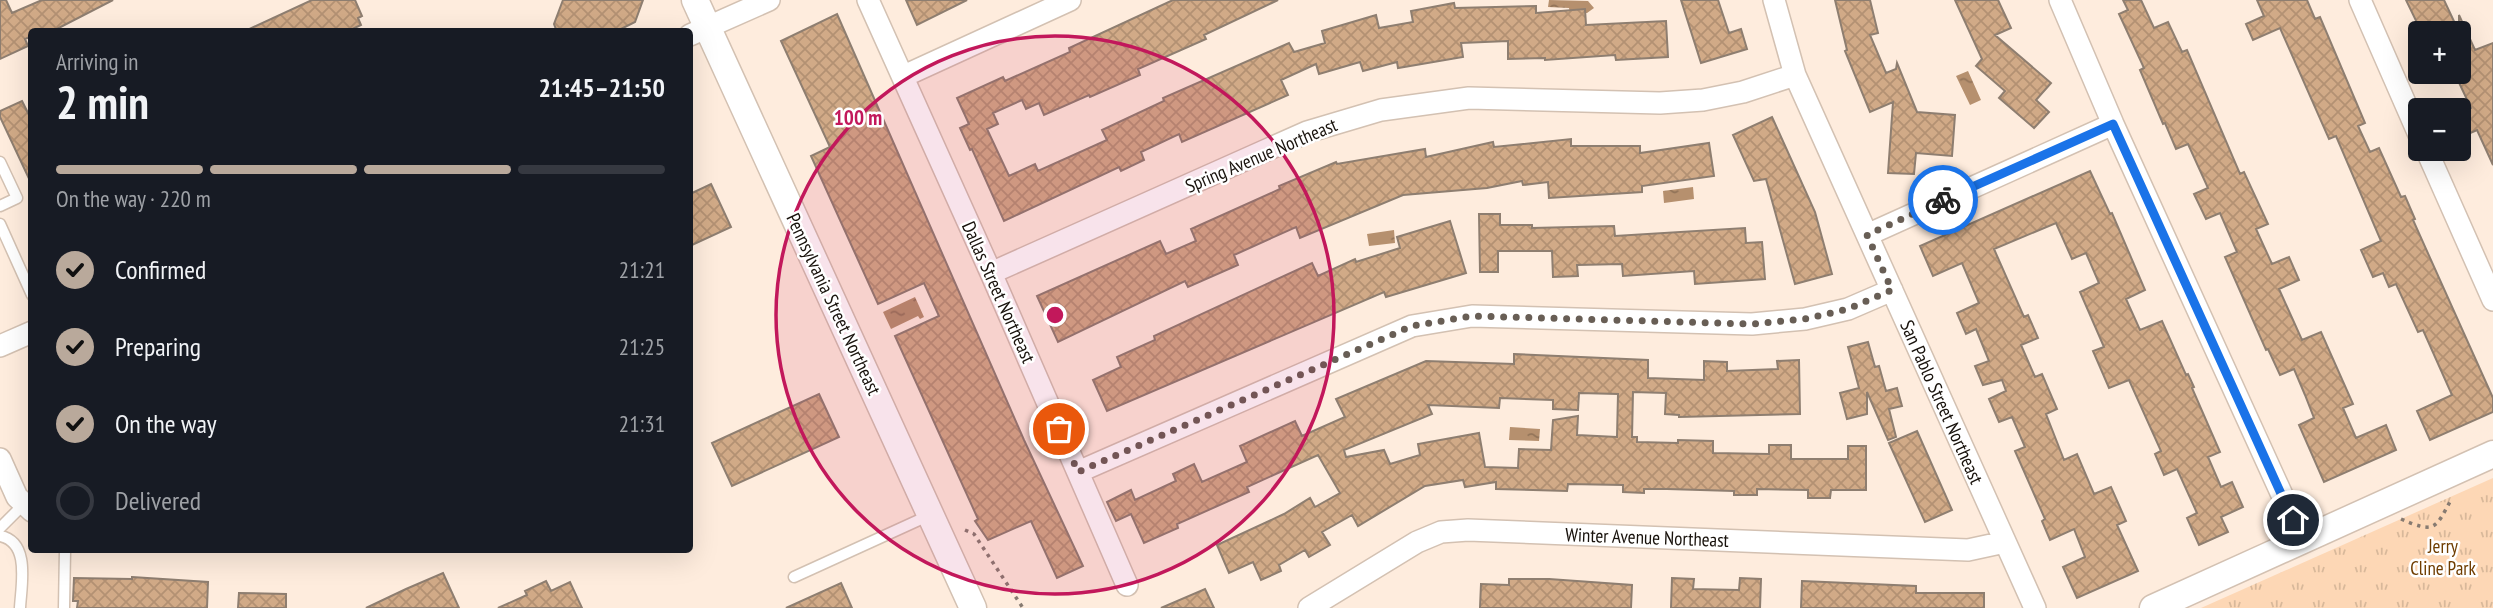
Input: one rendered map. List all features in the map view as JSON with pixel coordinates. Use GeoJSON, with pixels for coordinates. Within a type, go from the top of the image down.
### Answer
{"type":"FeatureCollection","features":[{"type":"Feature","properties":{"kind":"street","name":"Pennsylvania Street Northeast"},"geometry":{"type":"LineString","coordinates":[[695,0],[699,31],[973,608]]}},
{"type":"Feature","properties":{"kind":"street"},"geometry":{"type":"LineString","coordinates":[[699,31],[769,0]]}},
{"type":"Feature","properties":{"kind":"street","name":"Dallas Street Northeast"},"geometry":{"type":"LineString","coordinates":[[868,0],[904,76],[1127,585]]}},
{"type":"Feature","properties":{"kind":"street"},"geometry":{"type":"LineString","coordinates":[[904,76],[1070,0]]}},
{"type":"Feature","properties":{"kind":"street","name":"San Pablo Street Northeast"},"geometry":{"type":"LineString","coordinates":[[1774,0],[1795,75],[2035,608]]}},
{"type":"Feature","properties":{"kind":"street"},"geometry":{"type":"LineString","coordinates":[[2060,0],[2113,124],[2303,541]]}},
{"type":"Feature","properties":{"kind":"street"},"geometry":{"type":"LineString","coordinates":[[2360,0],[2408,109]]}},
{"type":"Feature","properties":{"kind":"street","name":"Spring Avenue Northeast"},"geometry":{"type":"LineString","coordinates":[[991,273],[1307,132],[1381,110],[1469,98],[1671,103],[1743,92],[1795,75]]}},
{"type":"Feature","properties":{"kind":"street"},"geometry":{"type":"LineString","coordinates":[[1867,235],[2113,124]]}},
{"type":"Feature","properties":{"kind":"street"},"geometry":{"type":"LineString","coordinates":[[2431,161],[2493,300]]}},
{"type":"Feature","properties":{"kind":"street"},"geometry":{"type":"LineString","coordinates":[[1078,472],[1412,326],[1472,316],[1752,324],[1805,319],[1848,309],[1892,290]]}},
{"type":"Feature","properties":{"kind":"street"},"geometry":{"type":"LineString","coordinates":[[0,346],[28,334]]}},
{"type":"Feature","properties":{"kind":"street"},"geometry":{"type":"LineString","coordinates":[[2153,608],[2493,454]]}},
{"type":"Feature","properties":{"kind":"street"},"geometry":{"type":"LineString","coordinates":[[0,460],[17,497],[28,507]]}},
{"type":"Feature","properties":{"kind":"street","name":"Winter Avenue Northeast"},"geometry":{"type":"LineString","coordinates":[[1308,608],[1417,542],[1441,532],[1468,530],[1968,550],[2005,542]]}},
{"type":"Feature","properties":{"kind":"lane"},"geometry":{"type":"LineString","coordinates":[[0,162],[17,198],[0,206]]}},
{"type":"Feature","properties":{"kind":"lane"},"geometry":{"type":"LineString","coordinates":[[0,224],[28,286]]}},
{"type":"Feature","properties":{"kind":"lane"},"geometry":{"type":"LineString","coordinates":[[0,256],[12,250]]}},
{"type":"Feature","properties":{"kind":"lane"},"geometry":{"type":"LineString","coordinates":[[0,528],[28,507]]}},
{"type":"Feature","properties":{"kind":"lane"},"geometry":{"type":"LineString","coordinates":[[794,577],[930,515]]}},
{"type":"Feature","properties":{"kind":"lane"},"geometry":{"type":"LineString","coordinates":[[0,536],[8,538],[18,549],[22,562],[20,608]]}},
{"type":"Feature","properties":{"kind":"lane"},"geometry":{"type":"LineString","coordinates":[[64,608],[65,553]]}},
{"type":"Feature","properties":{"kind":"path"},"geometry":{"type":"LineString","coordinates":[[965,530],[974,534],[1023,608]]}},
{"type":"Feature","properties":{"kind":"green space","name":"Jerry Cline Park"},"geometry":{"type":"Polygon","coordinates":[[[2493,478],[2493,608],[2201,608],[2493,478]]]}},
{"type":"Feature","properties":{"kind":"water"},"geometry":{"type":"Polygon","coordinates":[[[1549,0],[1588,1],[1594,8],[1587,13],[1570,13],[1569,8],[1548,7],[1549,0]]]}},
{"type":"Feature","properties":{"kind":"water"},"geometry":{"type":"Polygon","coordinates":[[[1968,71],[1981,100],[1970,105],[1956,76],[1968,71]]]}},
{"type":"Feature","properties":{"kind":"water"},"geometry":{"type":"Polygon","coordinates":[[[1693,187],[1694,199],[1664,203],[1663,191],[1693,187]]]}},
{"type":"Feature","properties":{"kind":"water"},"geometry":{"type":"Polygon","coordinates":[[[1394,230],[1395,243],[1369,246],[1367,234],[1394,230]]]}},
{"type":"Feature","properties":{"kind":"water"},"geometry":{"type":"Polygon","coordinates":[[[915,297],[924,317],[920,319],[918,316],[891,329],[883,312],[915,297]]]}},
{"type":"Feature","properties":{"kind":"water"},"geometry":{"type":"Polygon","coordinates":[[[1510,427],[1540,429],[1539,441],[1509,440],[1510,427]]]}},
{"type":"Feature","properties":{"kind":"building"},"geometry":{"type":"Polygon","coordinates":[[[0,0],[6,0],[12,13],[42,0],[113,0],[59,28],[28,28],[28,38],[25,39],[28,46],[0,59],[0,0]]]}},
{"type":"Feature","properties":{"kind":"building"},"geometry":{"type":"Polygon","coordinates":[[[312,0],[355,0],[362,16],[358,18],[361,25],[355,28],[252,28],[312,0]]]}},
{"type":"Feature","properties":{"kind":"building"},"geometry":{"type":"Polygon","coordinates":[[[563,0],[643,0],[635,22],[623,28],[556,28],[554,24],[563,0]]]}},
{"type":"Feature","properties":{"kind":"building"},"geometry":{"type":"Polygon","coordinates":[[[906,0],[967,0],[917,25],[906,0]]]}},
{"type":"Feature","properties":{"kind":"building"},"geometry":{"type":"Polygon","coordinates":[[[1173,0],[1278,0],[1204,35],[1206,39],[1138,69],[1140,75],[1090,97],[1089,95],[1044,115],[1039,103],[1026,109],[1022,100],[993,113],[998,124],[987,129],[1009,176],[1035,164],[1038,171],[1107,140],[1102,130],[1164,101],[1163,98],[1289,43],[1294,52],[1325,43],[1322,31],[1376,15],[1379,28],[1413,22],[1411,11],[1454,3],[1455,8],[1536,6],[1536,13],[1585,9],[1586,25],[1666,21],[1668,57],[1616,60],[1615,55],[1545,60],[1508,59],[1508,41],[1461,43],[1463,57],[1398,68],[1397,62],[1363,71],[1360,62],[1319,74],[1316,64],[1281,80],[1288,95],[1182,142],[1179,134],[1141,152],[1144,160],[1121,171],[1119,167],[1004,221],[960,128],[969,124],[957,98],[1003,77],[1005,81],[1070,52],[1069,48],[1173,0]]]}},
{"type":"Feature","properties":{"kind":"building"},"geometry":{"type":"Polygon","coordinates":[[[1681,0],[1718,0],[1729,33],[1741,29],[1747,49],[1701,63],[1681,0]]]}},
{"type":"Feature","properties":{"kind":"building"},"geometry":{"type":"Polygon","coordinates":[[[1835,0],[1870,0],[1878,33],[1870,35],[1886,73],[1896,69],[1897,63],[1917,112],[1955,115],[1952,156],[1916,153],[1914,174],[1888,173],[1893,102],[1870,112],[1845,51],[1847,50],[1835,0]]]}},
{"type":"Feature","properties":{"kind":"building"},"geometry":{"type":"Polygon","coordinates":[[[1955,0],[1998,0],[2011,28],[1995,35],[2051,83],[2036,100],[2049,112],[2034,128],[1999,98],[2005,91],[1976,66],[1982,59],[1955,0]]]}},
{"type":"Feature","properties":{"kind":"building"},"geometry":{"type":"Polygon","coordinates":[[[2123,0],[2141,0],[2154,28],[2168,22],[2182,52],[2187,50],[2240,174],[2244,172],[2268,224],[2256,229],[2272,264],[2289,257],[2299,280],[2279,289],[2302,340],[2321,332],[2353,404],[2343,408],[2356,438],[2386,425],[2396,450],[2324,482],[2299,425],[2314,418],[2305,395],[2294,369],[2280,375],[2268,349],[2266,350],[2225,257],[2237,252],[2220,213],[2206,219],[2194,194],[2208,188],[2188,144],[2176,149],[2165,123],[2163,124],[2140,70],[2144,68],[2119,14],[2128,10],[2123,0]]]}},
{"type":"Feature","properties":{"kind":"building"},"geometry":{"type":"Polygon","coordinates":[[[2257,0],[2307,0],[2315,19],[2320,17],[2365,123],[2358,126],[2370,152],[2379,148],[2401,197],[2405,196],[2415,219],[2413,220],[2493,398],[2493,412],[2430,440],[2417,411],[2452,395],[2423,330],[2418,332],[2396,284],[2389,287],[2383,273],[2373,277],[2361,250],[2381,241],[2336,136],[2329,139],[2280,28],[2253,40],[2246,24],[2264,16],[2257,0]]]}},
{"type":"Feature","properties":{"kind":"building"},"geometry":{"type":"Polygon","coordinates":[[[2406,0],[2444,0],[2454,21],[2416,21],[2406,0]]]}},
{"type":"Feature","properties":{"kind":"building"},"geometry":{"type":"Polygon","coordinates":[[[837,14],[1024,440],[1083,566],[1057,578],[1031,521],[988,540],[975,521],[978,519],[895,336],[939,316],[924,283],[878,304],[811,156],[830,147],[781,41],[837,14]]]}},
{"type":"Feature","properties":{"kind":"building"},"geometry":{"type":"Polygon","coordinates":[[[2471,41],[2475,50],[2493,43],[2493,165],[2477,130],[2471,133],[2471,98],[2466,98],[2460,84],[2471,84],[2471,41]]]}},
{"type":"Feature","properties":{"kind":"building"},"geometry":{"type":"Polygon","coordinates":[[[22,101],[28,113],[28,176],[0,117],[0,111],[22,101]]]}},
{"type":"Feature","properties":{"kind":"building"},"geometry":{"type":"Polygon","coordinates":[[[1772,117],[1815,212],[1832,274],[1795,284],[1766,179],[1754,181],[1733,135],[1772,117]]]}},
{"type":"Feature","properties":{"kind":"building"},"geometry":{"type":"Polygon","coordinates":[[[1571,139],[1571,146],[1640,146],[1640,153],[1709,143],[1714,176],[1642,186],[1642,192],[1549,198],[1548,182],[1523,185],[1522,181],[1487,188],[1403,195],[1300,238],[1296,227],[1234,255],[1238,265],[1188,287],[1185,281],[1058,342],[1037,296],[1160,241],[1166,254],[1196,241],[1191,229],[1280,189],[1279,186],[1336,162],[1337,164],[1425,149],[1426,157],[1493,142],[1494,147],[1571,139]]]}},
{"type":"Feature","properties":{"kind":"building"},"geometry":{"type":"Polygon","coordinates":[[[2090,171],[2110,214],[2112,213],[2145,290],[2126,299],[2140,330],[2162,321],[2194,387],[2192,388],[2220,452],[2208,457],[2221,487],[2232,482],[2243,507],[2221,517],[2228,532],[2199,545],[2187,518],[2197,513],[2177,469],[2164,475],[2155,454],[2161,451],[2129,380],[2109,388],[2093,351],[2104,347],[2080,292],[2099,283],[2086,253],[2072,259],[2056,223],[1994,249],[2024,317],[2028,315],[2038,338],[2021,345],[2035,377],[2042,374],[2057,409],[2046,414],[2064,460],[2077,454],[2094,494],[2111,487],[2126,521],[2117,525],[2138,571],[2077,598],[2063,567],[2085,557],[2074,529],[2050,540],[2042,521],[2045,519],[2015,451],[2025,447],[2012,417],[1999,422],[1989,399],[2006,391],[2002,380],[1983,385],[1975,366],[1989,361],[1976,329],[1966,334],[1957,313],[1979,303],[1962,263],[1933,276],[1920,246],[2090,171]]]}},
{"type":"Feature","properties":{"kind":"building"},"geometry":{"type":"Polygon","coordinates":[[[711,184],[731,227],[693,245],[693,193],[711,184]]]}},
{"type":"Feature","properties":{"kind":"building"},"geometry":{"type":"Polygon","coordinates":[[[1479,214],[1500,214],[1500,225],[1532,225],[1532,228],[1614,226],[1615,236],[1745,228],[1746,243],[1762,242],[1765,279],[1695,284],[1694,271],[1623,276],[1622,264],[1577,265],[1578,276],[1553,277],[1552,251],[1498,251],[1498,272],[1480,272],[1479,214]]]}},
{"type":"Feature","properties":{"kind":"building"},"geometry":{"type":"Polygon","coordinates":[[[1450,221],[1466,273],[1386,297],[1384,292],[1107,411],[1093,380],[1121,367],[1117,357],[1155,340],[1154,336],[1312,263],[1318,276],[1355,259],[1356,262],[1400,248],[1397,237],[1450,221]]]}},
{"type":"Feature","properties":{"kind":"building"},"geometry":{"type":"Polygon","coordinates":[[[1868,342],[1886,391],[1897,388],[1902,406],[1889,409],[1896,437],[1888,440],[1867,392],[1867,414],[1847,419],[1840,393],[1859,388],[1848,347],[1868,342]]]}},
{"type":"Feature","properties":{"kind":"building"},"geometry":{"type":"Polygon","coordinates":[[[1514,354],[1648,360],[1648,378],[1704,380],[1704,361],[1727,362],[1727,371],[1778,369],[1777,361],[1799,360],[1800,414],[1679,417],[1665,414],[1666,393],[1633,392],[1632,437],[1637,437],[1637,442],[1713,441],[1713,453],[1769,454],[1769,445],[1791,445],[1791,459],[1848,459],[1848,446],[1866,446],[1866,490],[1831,490],[1830,498],[1808,498],[1808,490],[1757,489],[1757,495],[1734,495],[1734,491],[1667,489],[1644,489],[1644,493],[1623,492],[1623,485],[1568,484],[1567,491],[1496,489],[1496,482],[1465,487],[1463,480],[1425,486],[1358,526],[1352,515],[1322,532],[1330,545],[1309,557],[1305,550],[1279,565],[1281,571],[1261,580],[1253,562],[1229,573],[1217,545],[1284,514],[1310,498],[1315,507],[1340,493],[1318,455],[1247,487],[1249,492],[1177,524],[1178,528],[1144,543],[1131,514],[1116,521],[1107,502],[1131,490],[1135,500],[1176,481],[1173,474],[1194,464],[1202,482],[1247,462],[1240,446],[1295,421],[1302,436],[1345,417],[1336,399],[1426,361],[1514,364],[1514,354]],[[1579,393],[1578,410],[1553,409],[1553,400],[1500,398],[1499,408],[1428,405],[1432,414],[1344,450],[1346,457],[1384,450],[1390,464],[1420,455],[1418,444],[1479,433],[1485,467],[1518,468],[1519,449],[1551,450],[1553,420],[1578,416],[1577,435],[1617,437],[1618,394],[1579,393]]]}},
{"type":"Feature","properties":{"kind":"building"},"geometry":{"type":"Polygon","coordinates":[[[819,394],[839,437],[732,486],[712,443],[819,394]]]}},
{"type":"Feature","properties":{"kind":"building"},"geometry":{"type":"Polygon","coordinates":[[[1917,431],[1952,510],[1925,522],[1889,443],[1917,431]]]}},
{"type":"Feature","properties":{"kind":"building"},"geometry":{"type":"Polygon","coordinates":[[[443,573],[459,608],[366,608],[406,589],[443,573]]]}},
{"type":"Feature","properties":{"kind":"building"},"geometry":{"type":"Polygon","coordinates":[[[132,577],[208,582],[207,608],[77,608],[78,601],[73,601],[74,578],[132,577]]]}},
{"type":"Feature","properties":{"kind":"building"},"geometry":{"type":"Polygon","coordinates":[[[1672,578],[1694,579],[1693,589],[1739,590],[1740,578],[1761,579],[1760,608],[1671,608],[1672,578]]]}},
{"type":"Feature","properties":{"kind":"building"},"geometry":{"type":"Polygon","coordinates":[[[1509,579],[1632,585],[1631,608],[1480,608],[1481,584],[1509,585],[1509,579]]]}},
{"type":"Feature","properties":{"kind":"building"},"geometry":{"type":"Polygon","coordinates":[[[546,581],[551,591],[570,582],[582,608],[498,608],[527,595],[525,591],[546,581]]]}},
{"type":"Feature","properties":{"kind":"building"},"geometry":{"type":"Polygon","coordinates":[[[1802,581],[1916,586],[1916,593],[1984,593],[1984,608],[1801,608],[1802,581]]]}},
{"type":"Feature","properties":{"kind":"building"},"geometry":{"type":"Polygon","coordinates":[[[841,583],[852,608],[786,608],[841,583]]]}},
{"type":"Feature","properties":{"kind":"building"},"geometry":{"type":"Polygon","coordinates":[[[1205,589],[1214,608],[1161,608],[1205,589]]]}},
{"type":"Feature","properties":{"kind":"building"},"geometry":{"type":"Polygon","coordinates":[[[239,593],[286,594],[286,608],[238,608],[239,593]]]}},
{"type":"Feature","properties":{"kind":"way so far"},"geometry":{"type":"LineString","coordinates":[[1059,429],[1078,472],[1412,326],[1439,320],[1472,316],[1752,324],[1805,319],[1848,309],[1892,290],[1867,235],[1943,200]]}},
{"type":"Feature","properties":{"kind":"route"},"geometry":{"type":"LineString","coordinates":[[1943,200],[2113,124],[2293,520]]}}]}
